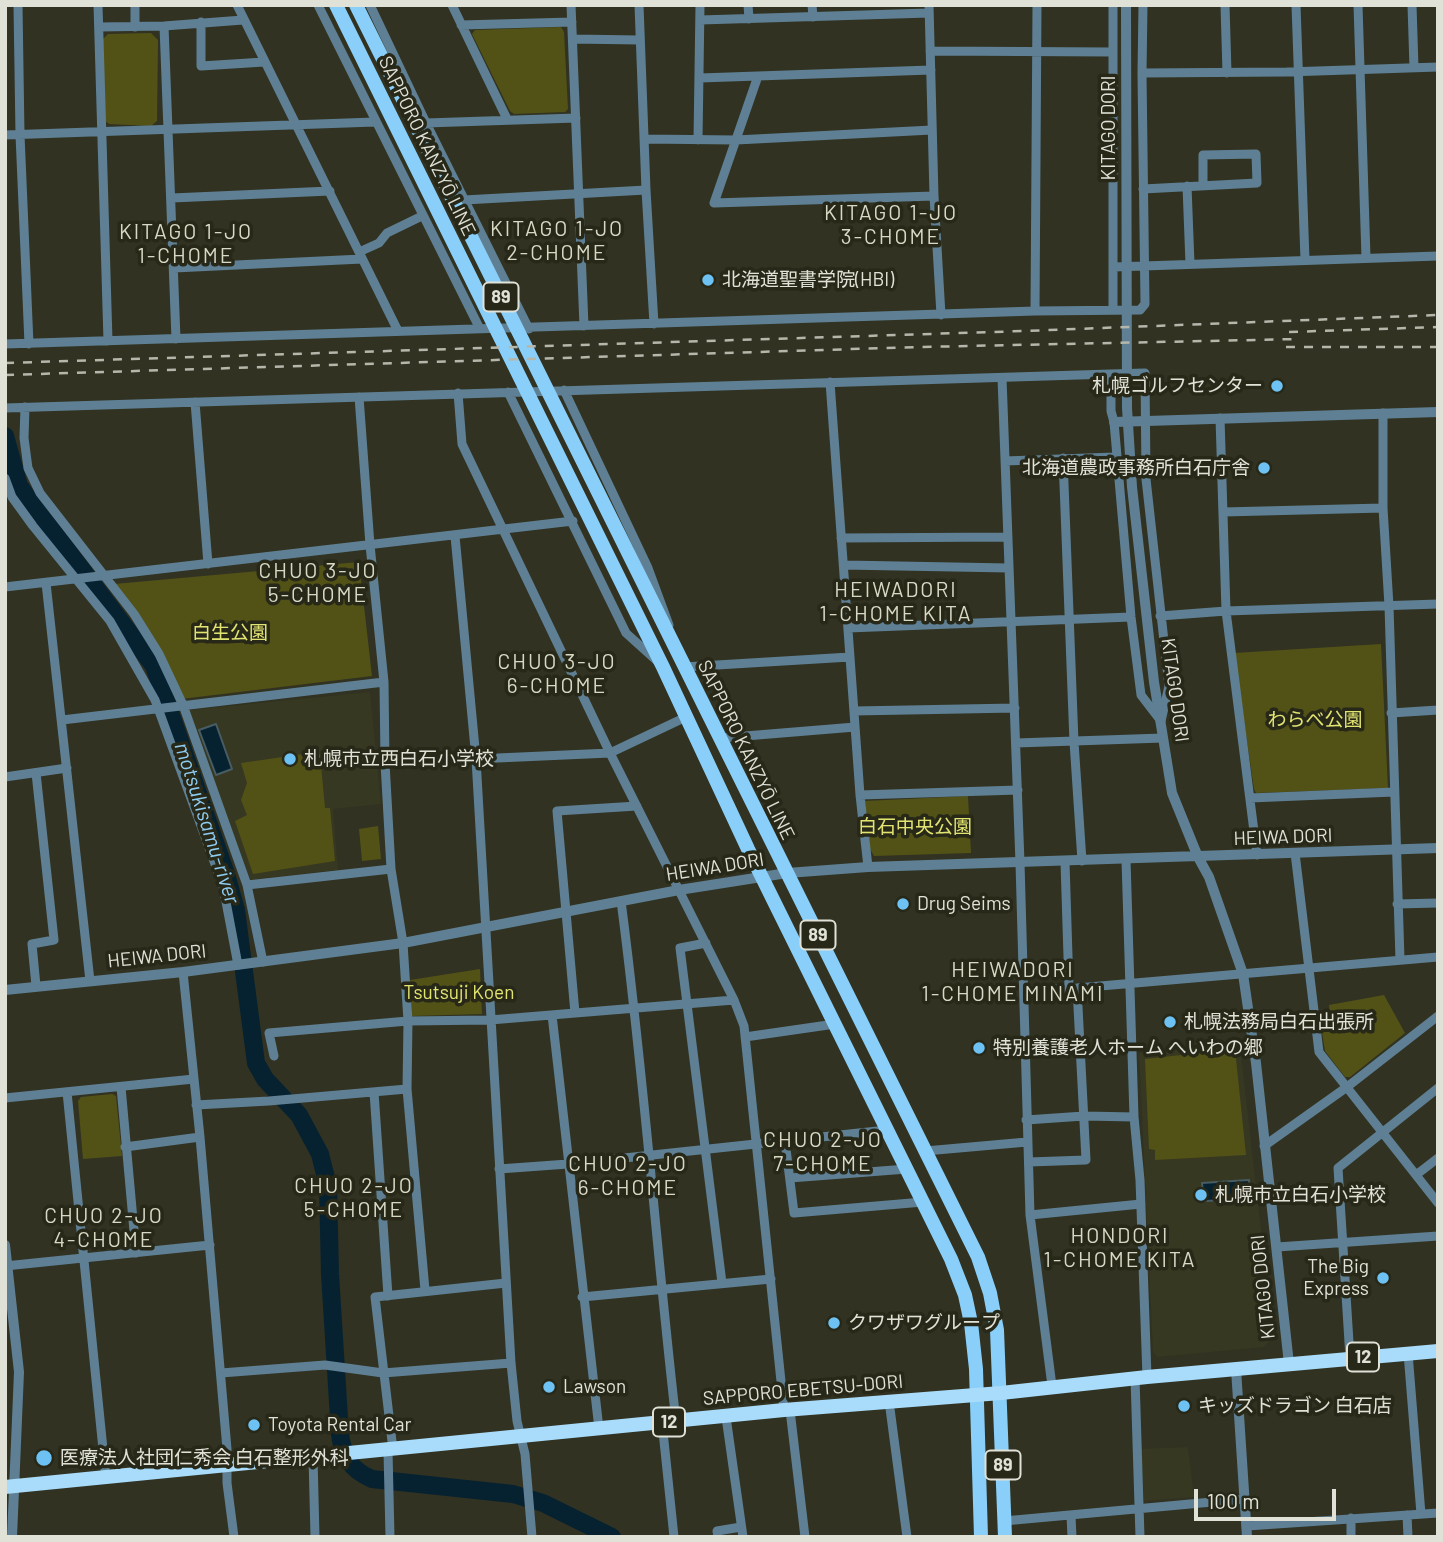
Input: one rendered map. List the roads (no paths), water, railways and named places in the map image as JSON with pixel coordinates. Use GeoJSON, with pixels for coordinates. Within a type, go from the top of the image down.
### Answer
{"type":"FeatureCollection","features":[{"type":"Feature","properties":{"kind":"highway","name":"SAPPORO EBETSU-DORI"},"geometry":{"type":"LineString","coordinates":[[10,1487],[787,1410],[1001,1393],[1141,1377],[1438,1351]]}},
{"type":"Feature","properties":{"kind":"main road","name":"SAPPORO KANZYŌ LINE"},"geometry":{"type":"LineString","coordinates":[[336,5],[951,1259],[965,1295],[971,1323],[981,1537]]}},
{"type":"Feature","properties":{"kind":"main road","name":"SAPPORO KANZYŌ LINE"},"geometry":{"type":"LineString","coordinates":[[356,5],[978,1258],[990,1293],[997,1329],[1005,1537]]}},
{"type":"Feature","properties":{"kind":"street"},"geometry":{"type":"LineString","coordinates":[[18,5],[20,135],[29,344]]}},
{"type":"Feature","properties":{"kind":"street"},"geometry":{"type":"LineString","coordinates":[[98,5],[108,341]]}},
{"type":"Feature","properties":{"kind":"street"},"geometry":{"type":"LineString","coordinates":[[135,5],[135,27]]}},
{"type":"Feature","properties":{"kind":"street"},"geometry":{"type":"LineString","coordinates":[[237,5],[398,331]]}},
{"type":"Feature","properties":{"kind":"street"},"geometry":{"type":"LineString","coordinates":[[318,5],[480,329]]}},
{"type":"Feature","properties":{"kind":"street"},"geometry":{"type":"LineString","coordinates":[[370,5],[529,329]]}},
{"type":"Feature","properties":{"kind":"street"},"geometry":{"type":"LineString","coordinates":[[452,5],[507,119]]}},
{"type":"Feature","properties":{"kind":"street"},"geometry":{"type":"LineString","coordinates":[[572,5],[584,326]]}},
{"type":"Feature","properties":{"kind":"street"},"geometry":{"type":"LineString","coordinates":[[639,5],[654,324]]}},
{"type":"Feature","properties":{"kind":"street"},"geometry":{"type":"LineString","coordinates":[[698,141],[700,5]]}},
{"type":"Feature","properties":{"kind":"street"},"geometry":{"type":"LineString","coordinates":[[748,5],[749,19]]}},
{"type":"Feature","properties":{"kind":"street"},"geometry":{"type":"LineString","coordinates":[[812,5],[813,17]]}},
{"type":"Feature","properties":{"kind":"street"},"geometry":{"type":"LineString","coordinates":[[1035,311],[1037,5]]}},
{"type":"Feature","properties":{"kind":"street"},"geometry":{"type":"LineString","coordinates":[[1113,309],[1114,5]]}},
{"type":"Feature","properties":{"kind":"street","name":"KITAGO DORI"},"geometry":{"type":"LineString","coordinates":[[1126,5],[1127,408],[1132,487],[1154,682],[1172,793],[1209,877],[1243,974],[1256,1063],[1289,1364]]}},
{"type":"Feature","properties":{"kind":"street"},"geometry":{"type":"LineString","coordinates":[[10,344],[1035,311],[1140,310],[1143,308],[1144,265],[1143,5]]}},
{"type":"Feature","properties":{"kind":"street"},"geometry":{"type":"LineString","coordinates":[[1225,5],[1227,73]]}},
{"type":"Feature","properties":{"kind":"street"},"geometry":{"type":"LineString","coordinates":[[1296,5],[1305,260]]}},
{"type":"Feature","properties":{"kind":"street"},"geometry":{"type":"LineString","coordinates":[[1358,5],[1366,258]]}},
{"type":"Feature","properties":{"kind":"street"},"geometry":{"type":"LineString","coordinates":[[1412,5],[1414,68]]}},
{"type":"Feature","properties":{"kind":"street"},"geometry":{"type":"LineString","coordinates":[[700,20],[813,17],[929,9],[934,196],[941,315]]}},
{"type":"Feature","properties":{"kind":"street"},"geometry":{"type":"LineString","coordinates":[[99,27],[164,26],[243,20]]}},
{"type":"Feature","properties":{"kind":"street"},"geometry":{"type":"LineString","coordinates":[[201,22],[201,66],[264,62]]}},
{"type":"Feature","properties":{"kind":"street"},"geometry":{"type":"LineString","coordinates":[[461,25],[572,22]]}},
{"type":"Feature","properties":{"kind":"street"},"geometry":{"type":"LineString","coordinates":[[164,26],[176,339]]}},
{"type":"Feature","properties":{"kind":"street"},"geometry":{"type":"LineString","coordinates":[[573,39],[640,40]]}},
{"type":"Feature","properties":{"kind":"street"},"geometry":{"type":"LineString","coordinates":[[930,51],[1113,52]]}},
{"type":"Feature","properties":{"kind":"street"},"geometry":{"type":"LineString","coordinates":[[1142,73],[1298,72],[1438,67]]}},
{"type":"Feature","properties":{"kind":"street"},"geometry":{"type":"LineString","coordinates":[[700,78],[931,70]]}},
{"type":"Feature","properties":{"kind":"street"},"geometry":{"type":"LineString","coordinates":[[758,76],[714,203],[934,196]]}},
{"type":"Feature","properties":{"kind":"street"},"geometry":{"type":"LineString","coordinates":[[426,123],[576,118]]}},
{"type":"Feature","properties":{"kind":"street"},"geometry":{"type":"LineString","coordinates":[[7,135],[375,122]]}},
{"type":"Feature","properties":{"kind":"street"},"geometry":{"type":"LineString","coordinates":[[644,139],[736,140],[932,130]]}},
{"type":"Feature","properties":{"kind":"street"},"geometry":{"type":"LineString","coordinates":[[1143,189],[1187,186],[1203,186],[1257,183],[1256,155],[1203,155],[1203,186]]}},
{"type":"Feature","properties":{"kind":"street"},"geometry":{"type":"LineString","coordinates":[[1187,186],[1190,264]]}},
{"type":"Feature","properties":{"kind":"street"},"geometry":{"type":"LineString","coordinates":[[464,200],[646,190]]}},
{"type":"Feature","properties":{"kind":"street"},"geometry":{"type":"LineString","coordinates":[[172,198],[330,191]]}},
{"type":"Feature","properties":{"kind":"street"},"geometry":{"type":"LineString","coordinates":[[174,268],[360,256],[379,243],[387,233],[422,216]]}},
{"type":"Feature","properties":{"kind":"street"},"geometry":{"type":"LineString","coordinates":[[1114,267],[1438,256]]}},
{"type":"Feature","properties":{"kind":"street"},"geometry":{"type":"LineString","coordinates":[[5,408],[1145,373],[1146,479],[1169,686],[1161,721]]}},
{"type":"Feature","properties":{"kind":"street"},"geometry":{"type":"LineString","coordinates":[[1111,374],[1115,457],[1131,617],[1142,695],[1161,721]]}},
{"type":"Feature","properties":{"kind":"street"},"geometry":{"type":"LineString","coordinates":[[1002,377],[1018,790],[1030,1215],[1052,1386]]}},
{"type":"Feature","properties":{"kind":"street"},"geometry":{"type":"LineString","coordinates":[[830,382],[867,867]]}},
{"type":"Feature","properties":{"kind":"street"},"geometry":{"type":"LineString","coordinates":[[564,390],[666,611],[675,650]]}},
{"type":"Feature","properties":{"kind":"street"},"geometry":{"type":"LineString","coordinates":[[458,393],[462,444],[610,753],[734,1000],[744,1026],[771,1279],[805,1537]]}},
{"type":"Feature","properties":{"kind":"street"},"geometry":{"type":"LineString","coordinates":[[509,393],[626,633],[663,667]]}},
{"type":"Feature","properties":{"kind":"street"},"geometry":{"type":"LineString","coordinates":[[359,397],[384,682],[391,869],[403,943],[408,1021],[407,1089],[425,1290]]}},
{"type":"Feature","properties":{"kind":"street"},"geometry":{"type":"LineString","coordinates":[[195,402],[208,564]]}},
{"type":"Feature","properties":{"kind":"street"},"geometry":{"type":"LineString","coordinates":[[22,407],[28,468],[40,493],[134,614],[159,654],[247,885],[260,962]]}},
{"type":"Feature","properties":{"kind":"street"},"geometry":{"type":"LineString","coordinates":[[1114,422],[1438,412]]}},
{"type":"Feature","properties":{"kind":"street"},"geometry":{"type":"LineString","coordinates":[[1383,413],[1383,508],[1389,606],[1400,960]]}},
{"type":"Feature","properties":{"kind":"street"},"geometry":{"type":"LineString","coordinates":[[1220,418],[1226,611],[1257,855]]}},
{"type":"Feature","properties":{"kind":"street"},"geometry":{"type":"LineString","coordinates":[[1005,461],[1115,457]]}},
{"type":"Feature","properties":{"kind":"street"},"geometry":{"type":"LineString","coordinates":[[1063,458],[1074,742],[1082,861]]}},
{"type":"Feature","properties":{"kind":"street"},"geometry":{"type":"LineString","coordinates":[[5,478],[12,497],[79,579],[116,632],[161,708],[223,886],[240,965]]}},
{"type":"Feature","properties":{"kind":"street"},"geometry":{"type":"LineString","coordinates":[[1223,512],[1383,508]]}},
{"type":"Feature","properties":{"kind":"street"},"geometry":{"type":"LineString","coordinates":[[5,587],[573,521]]}},
{"type":"Feature","properties":{"kind":"street"},"geometry":{"type":"LineString","coordinates":[[455,536],[477,759],[511,1363],[533,1537]]}},
{"type":"Feature","properties":{"kind":"street"},"geometry":{"type":"LineString","coordinates":[[841,538],[1008,537]]}},
{"type":"Feature","properties":{"kind":"street"},"geometry":{"type":"LineString","coordinates":[[844,565],[1009,568]]}},
{"type":"Feature","properties":{"kind":"street"},"geometry":{"type":"LineString","coordinates":[[47,583],[90,981]]}},
{"type":"Feature","properties":{"kind":"street"},"geometry":{"type":"LineString","coordinates":[[1160,616],[1226,611],[1438,604]]}},
{"type":"Feature","properties":{"kind":"street"},"geometry":{"type":"LineString","coordinates":[[848,628],[1131,617]]}},
{"type":"Feature","properties":{"kind":"street"},"geometry":{"type":"LineString","coordinates":[[684,667],[850,657]]}},
{"type":"Feature","properties":{"kind":"street"},"geometry":{"type":"LineString","coordinates":[[62,720],[384,682]]}},
{"type":"Feature","properties":{"kind":"street"},"geometry":{"type":"LineString","coordinates":[[854,710],[1014,708]]}},
{"type":"Feature","properties":{"kind":"street"},"geometry":{"type":"LineString","coordinates":[[1391,713],[1438,710]]}},
{"type":"Feature","properties":{"kind":"street"},"geometry":{"type":"LineString","coordinates":[[385,763],[610,753],[686,717]]}},
{"type":"Feature","properties":{"kind":"street"},"geometry":{"type":"LineString","coordinates":[[721,738],[855,727]]}},
{"type":"Feature","properties":{"kind":"street"},"geometry":{"type":"LineString","coordinates":[[1016,743],[1163,738]]}},
{"type":"Feature","properties":{"kind":"street"},"geometry":{"type":"LineString","coordinates":[[5,777],[67,768]]}},
{"type":"Feature","properties":{"kind":"street"},"geometry":{"type":"LineString","coordinates":[[36,773],[54,940],[32,944],[36,986]]}},
{"type":"Feature","properties":{"kind":"street"},"geometry":{"type":"LineString","coordinates":[[860,795],[1018,790]]}},
{"type":"Feature","properties":{"kind":"street"},"geometry":{"type":"LineString","coordinates":[[1250,798],[1394,792]]}},
{"type":"Feature","properties":{"kind":"street"},"geometry":{"type":"LineString","coordinates":[[575,1013],[557,811],[637,806]]}},
{"type":"Feature","properties":{"kind":"street","name":"HEIWA DORI"},"geometry":{"type":"LineString","coordinates":[[5,990],[183,972],[403,943],[679,890],[787,873],[867,867],[1438,848]]}},
{"type":"Feature","properties":{"kind":"street"},"geometry":{"type":"LineString","coordinates":[[1295,853],[1319,1052],[1438,1203]]}},
{"type":"Feature","properties":{"kind":"street"},"geometry":{"type":"LineString","coordinates":[[1126,860],[1134,1116],[1141,1204],[1140,1537]]}},
{"type":"Feature","properties":{"kind":"street"},"geometry":{"type":"LineString","coordinates":[[1029,1162],[1086,1160],[1065,862]]}},
{"type":"Feature","properties":{"kind":"street"},"geometry":{"type":"LineString","coordinates":[[247,885],[391,869]]}},
{"type":"Feature","properties":{"kind":"street"},"geometry":{"type":"LineString","coordinates":[[621,901],[635,1008],[661,1290],[674,1537]]}},
{"type":"Feature","properties":{"kind":"street"},"geometry":{"type":"LineString","coordinates":[[1397,904],[1438,903]]}},
{"type":"Feature","properties":{"kind":"street"},"geometry":{"type":"LineString","coordinates":[[706,943],[680,948],[722,1283]]}},
{"type":"Feature","properties":{"kind":"street"},"geometry":{"type":"LineString","coordinates":[[1024,990],[1438,957]]}},
{"type":"Feature","properties":{"kind":"street"},"geometry":{"type":"LineString","coordinates":[[183,972],[210,1245],[228,1465],[227,1483],[234,1537]]}},
{"type":"Feature","properties":{"kind":"street"},"geometry":{"type":"LineString","coordinates":[[274,1056],[269,1033],[408,1021],[490,1020],[734,1000]]}},
{"type":"Feature","properties":{"kind":"street"},"geometry":{"type":"LineString","coordinates":[[552,1015],[598,1429]]}},
{"type":"Feature","properties":{"kind":"street"},"geometry":{"type":"LineString","coordinates":[[1264,1146],[1438,1016]]}},
{"type":"Feature","properties":{"kind":"street"},"geometry":{"type":"LineString","coordinates":[[745,1037],[835,1024]]}},
{"type":"Feature","properties":{"kind":"street"},"geometry":{"type":"LineString","coordinates":[[5,1098],[194,1079]]}},
{"type":"Feature","properties":{"kind":"street"},"geometry":{"type":"LineString","coordinates":[[121,1087],[136,1253]]}},
{"type":"Feature","properties":{"kind":"street"},"geometry":{"type":"LineString","coordinates":[[1350,1358],[1338,1168],[1438,1087]]}},
{"type":"Feature","properties":{"kind":"street"},"geometry":{"type":"LineString","coordinates":[[197,1105],[407,1089]]}},
{"type":"Feature","properties":{"kind":"street"},"geometry":{"type":"LineString","coordinates":[[70,1091],[67,1092],[106,1479]]}},
{"type":"Feature","properties":{"kind":"street"},"geometry":{"type":"LineString","coordinates":[[374,1092],[388,1296]]}},
{"type":"Feature","properties":{"kind":"street"},"geometry":{"type":"LineString","coordinates":[[1026,1120],[1134,1116]]}},
{"type":"Feature","properties":{"kind":"street"},"geometry":{"type":"LineString","coordinates":[[499,1169],[887,1130]]}},
{"type":"Feature","properties":{"kind":"street"},"geometry":{"type":"LineString","coordinates":[[125,1147],[200,1137]]}},
{"type":"Feature","properties":{"kind":"street"},"geometry":{"type":"LineString","coordinates":[[785,1141],[794,1213],[923,1202]]}},
{"type":"Feature","properties":{"kind":"street"},"geometry":{"type":"LineString","coordinates":[[925,1151],[1027,1142]]}},
{"type":"Feature","properties":{"kind":"street"},"geometry":{"type":"LineString","coordinates":[[1416,1175],[1438,1158]]}},
{"type":"Feature","properties":{"kind":"street"},"geometry":{"type":"LineString","coordinates":[[790,1178],[907,1168]]}},
{"type":"Feature","properties":{"kind":"street"},"geometry":{"type":"LineString","coordinates":[[1030,1215],[1141,1204]]}},
{"type":"Feature","properties":{"kind":"street"},"geometry":{"type":"LineString","coordinates":[[1277,1247],[1438,1236]]}},
{"type":"Feature","properties":{"kind":"street"},"geometry":{"type":"LineString","coordinates":[[5,1245],[19,1372],[10,1487],[12,1537]]}},
{"type":"Feature","properties":{"kind":"street"},"geometry":{"type":"LineString","coordinates":[[6,1266],[210,1245]]}},
{"type":"Feature","properties":{"kind":"street"},"geometry":{"type":"LineString","coordinates":[[582,1297],[771,1279]]}},
{"type":"Feature","properties":{"kind":"street"},"geometry":{"type":"LineString","coordinates":[[390,1537],[390,1450],[375,1297],[506,1283]]}},
{"type":"Feature","properties":{"kind":"street"},"geometry":{"type":"LineString","coordinates":[[1408,1353],[1421,1514]]}},
{"type":"Feature","properties":{"kind":"street"},"geometry":{"type":"LineString","coordinates":[[221,1373],[325,1365],[383,1373],[511,1363]]}},
{"type":"Feature","properties":{"kind":"street"},"geometry":{"type":"LineString","coordinates":[[1236,1369],[1247,1531],[1350,1518],[1438,1513]]}},
{"type":"Feature","properties":{"kind":"street"},"geometry":{"type":"LineString","coordinates":[[889,1401],[907,1537]]}},
{"type":"Feature","properties":{"kind":"street"},"geometry":{"type":"LineString","coordinates":[[718,1537],[717,1531],[742,1532],[726,1417]]}},
{"type":"Feature","properties":{"kind":"street"},"geometry":{"type":"LineString","coordinates":[[313,1457],[315,1537]]}},
{"type":"Feature","properties":{"kind":"street"},"geometry":{"type":"LineString","coordinates":[[1004,1521],[1245,1499]]}},
{"type":"Feature","properties":{"kind":"street"},"geometry":{"type":"LineString","coordinates":[[1407,1515],[1408,1537]]}},
{"type":"Feature","properties":{"kind":"street"},"geometry":{"type":"LineString","coordinates":[[1071,1516],[1072,1537]]}},
{"type":"Feature","properties":{"kind":"street"},"geometry":{"type":"LineString","coordinates":[[1350,1518],[1351,1537]]}},
{"type":"Feature","properties":{"kind":"water"},"geometry":{"type":"Polygon","coordinates":[[[216,724],[232,769],[216,775],[199,730],[216,724]]]}},
{"type":"Feature","properties":{"kind":"water"},"geometry":{"type":"Polygon","coordinates":[[[1249,1180],[1250,1199],[1204,1201],[1202,1183],[1249,1180]]]}},
{"type":"Feature","properties":{"kind":"waterway","name":"motsukisamu-river"},"geometry":{"type":"LineString","coordinates":[[5,436],[19,486],[154,666],[236,910],[256,1063],[265,1079],[299,1115],[320,1154],[328,1186],[330,1274],[340,1434],[349,1462],[372,1479],[513,1494],[543,1503],[612,1537]]}},
{"type":"Feature","properties":{"kind":"railway"},"geometry":{"type":"LineString","coordinates":[[5,363],[1024,331],[1438,315]]}},
{"type":"Feature","properties":{"kind":"railway"},"geometry":{"type":"LineString","coordinates":[[1289,332],[1438,327]]}},
{"type":"Feature","properties":{"kind":"railway"},"geometry":{"type":"LineString","coordinates":[[5,375],[920,347],[1300,339]]}},
{"type":"Feature","properties":{"kind":"railway"},"geometry":{"type":"LineString","coordinates":[[1286,347],[1438,347]]}},
{"type":"Feature","properties":{"kind":"place","name":"北海道聖書学院(HBI)"},"geometry":{"type":"Point","coordinates":[708,280]}},
{"type":"Feature","properties":{"kind":"place","name":"札幌ゴルフセンター"},"geometry":{"type":"Point","coordinates":[1277,386]}},
{"type":"Feature","properties":{"kind":"place","name":"北海道農政事務所白石庁舎"},"geometry":{"type":"Point","coordinates":[1264,468]}},
{"type":"Feature","properties":{"kind":"place","name":"札幌市立西白石小学校"},"geometry":{"type":"Point","coordinates":[290,759]}},
{"type":"Feature","properties":{"kind":"place","name":"Drug Seims"},"geometry":{"type":"Point","coordinates":[903,904]}},
{"type":"Feature","properties":{"kind":"place","name":"札幌法務局白石出張所"},"geometry":{"type":"Point","coordinates":[1170,1022]}},
{"type":"Feature","properties":{"kind":"place","name":"特別養護老人ホーム へいわの郷"},"geometry":{"type":"Point","coordinates":[979,1048]}},
{"type":"Feature","properties":{"kind":"place","name":"札幌市立白石小学校"},"geometry":{"type":"Point","coordinates":[1201,1195]}},
{"type":"Feature","properties":{"kind":"place","name":"The Big Express"},"geometry":{"type":"Point","coordinates":[1383,1278]}},
{"type":"Feature","properties":{"kind":"place","name":"クワザワグループ"},"geometry":{"type":"Point","coordinates":[834,1323]}},
{"type":"Feature","properties":{"kind":"place","name":"Lawson"},"geometry":{"type":"Point","coordinates":[549,1387]}},
{"type":"Feature","properties":{"kind":"place","name":"キッズドラゴン 白石店"},"geometry":{"type":"Point","coordinates":[1184,1406]}},
{"type":"Feature","properties":{"kind":"place","name":"Toyota Rental Car"},"geometry":{"type":"Point","coordinates":[254,1425]}},
{"type":"Feature","properties":{"kind":"place","name":"医療法人社団仁秀会 白石整形外科"},"geometry":{"type":"Point","coordinates":[44,1458]}},
{"type":"Feature","properties":{"kind":"district","name":"KITAGO 1-JO 3-CHOME"},"geometry":{"type":"Point","coordinates":[891,225]}},
{"type":"Feature","properties":{"kind":"district","name":"KITAGO 1-JO 2-CHOME"},"geometry":{"type":"Point","coordinates":[557,241]}},
{"type":"Feature","properties":{"kind":"district","name":"KITAGO 1-JO 1-CHOME"},"geometry":{"type":"Point","coordinates":[186,244]}},
{"type":"Feature","properties":{"kind":"district","name":"CHUO 3-JO 5-CHOME"},"geometry":{"type":"Point","coordinates":[318,583]}},
{"type":"Feature","properties":{"kind":"district","name":"HEIWADORI 1-CHOME KITA"},"geometry":{"type":"Point","coordinates":[896,602]}},
{"type":"Feature","properties":{"kind":"district","name":"CHUO 3-JO 6-CHOME"},"geometry":{"type":"Point","coordinates":[557,674]}},
{"type":"Feature","properties":{"kind":"district","name":"HEIWADORI 1-CHOME MINAMI"},"geometry":{"type":"Point","coordinates":[1013,982]}},
{"type":"Feature","properties":{"kind":"district","name":"CHUO 2-JO 7-CHOME"},"geometry":{"type":"Point","coordinates":[823,1152]}},
{"type":"Feature","properties":{"kind":"district","name":"CHUO 2-JO 6-CHOME"},"geometry":{"type":"Point","coordinates":[628,1176]}},
{"type":"Feature","properties":{"kind":"district","name":"CHUO 2-JO 5-CHOME"},"geometry":{"type":"Point","coordinates":[354,1198]}},
{"type":"Feature","properties":{"kind":"district","name":"CHUO 2-JO 4-CHOME"},"geometry":{"type":"Point","coordinates":[104,1228]}},
{"type":"Feature","properties":{"kind":"district","name":"HONDORI 1-CHOME KITA"},"geometry":{"type":"Point","coordinates":[1120,1248]}},
{"type":"Feature","properties":{"kind":"park label","name":"白生公園"},"geometry":{"type":"Point","coordinates":[230,633]}},
{"type":"Feature","properties":{"kind":"park label","name":"わらべ公園"},"geometry":{"type":"Point","coordinates":[1315,720]}},
{"type":"Feature","properties":{"kind":"park label","name":"白石中央公園"},"geometry":{"type":"Point","coordinates":[915,827]}},
{"type":"Feature","properties":{"kind":"park label","name":"Tsutsuji Koen"},"geometry":{"type":"Point","coordinates":[459,993]}}]}
